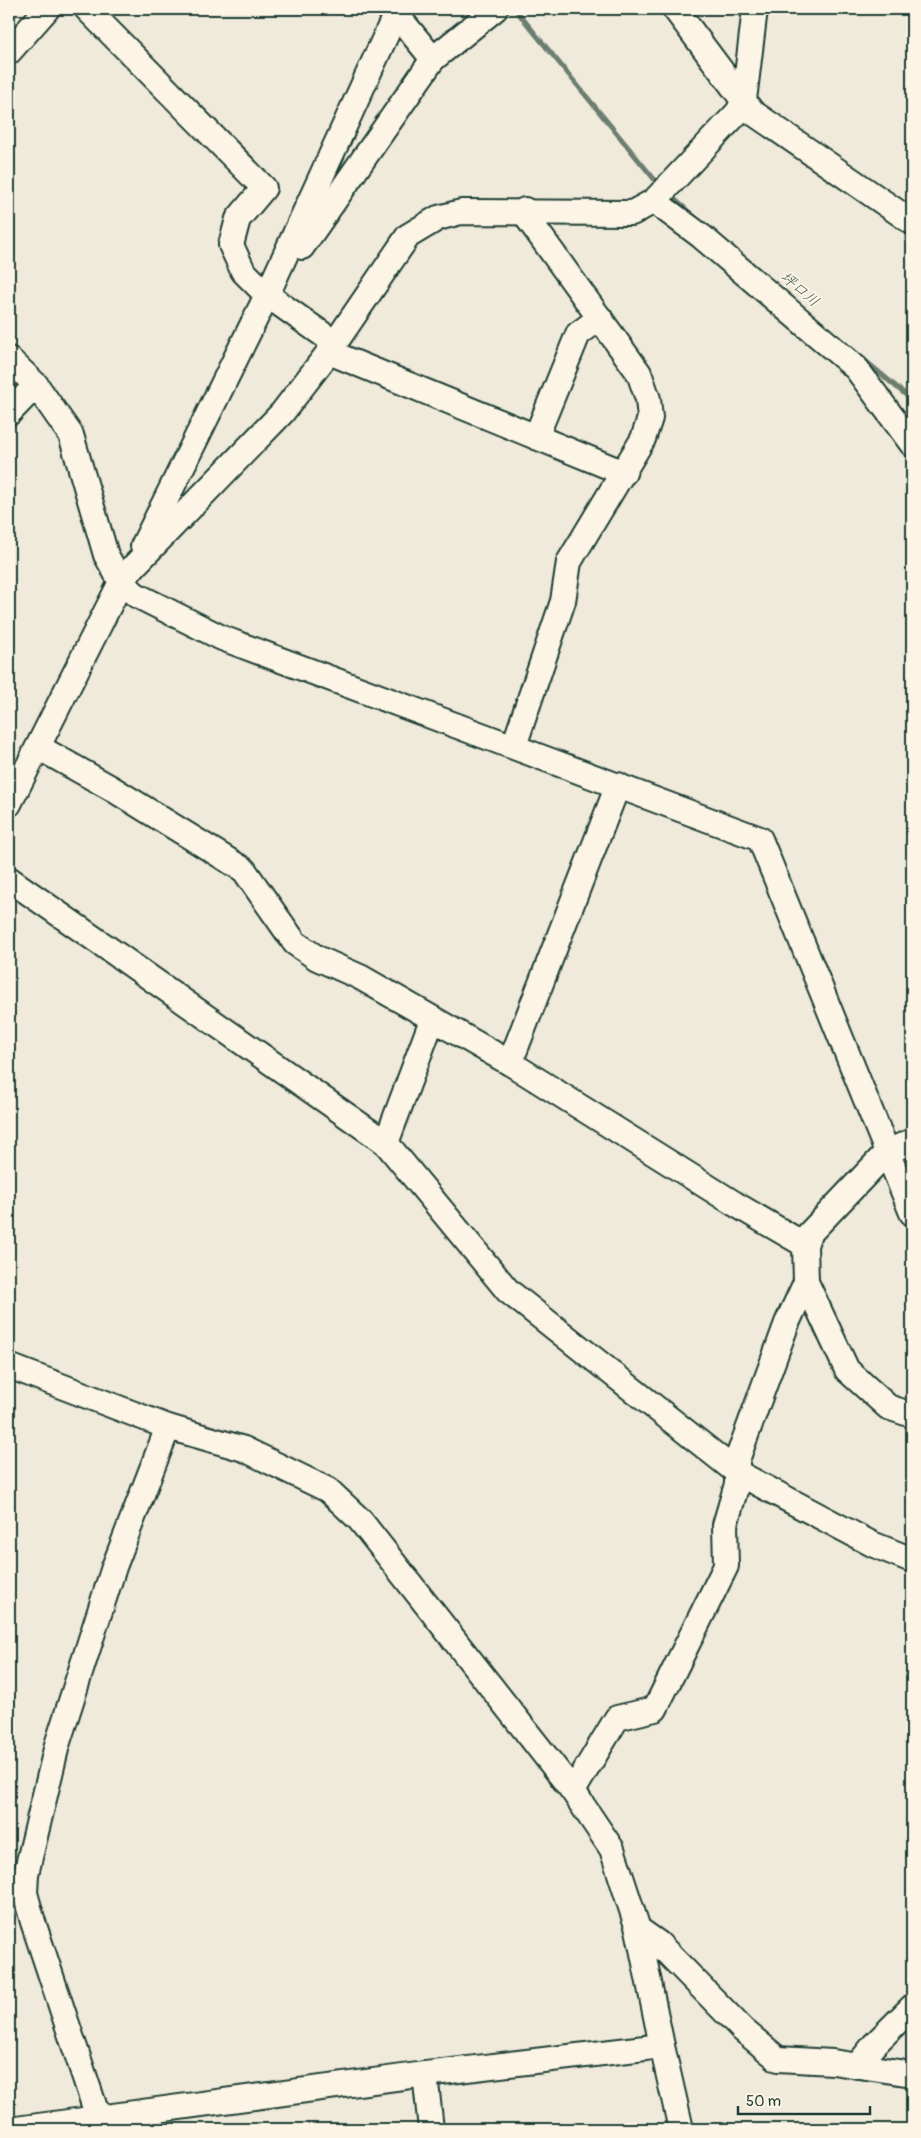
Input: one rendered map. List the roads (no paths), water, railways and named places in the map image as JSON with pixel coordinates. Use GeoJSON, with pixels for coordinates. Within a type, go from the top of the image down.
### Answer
{"type":"FeatureCollection","features":[{"type":"Feature","properties":{"kind":"street"},"geometry":{"type":"LineString","coordinates":[[9,52],[47,9]]}},
{"type":"Feature","properties":{"kind":"street"},"geometry":{"type":"LineString","coordinates":[[87,9],[264,188],[238,218],[231,245],[243,272],[268,295],[332,348],[536,437],[624,473]]}},
{"type":"Feature","properties":{"kind":"street"},"geometry":{"type":"LineString","coordinates":[[268,295],[433,59],[495,9]]}},
{"type":"Feature","properties":{"kind":"street"},"geometry":{"type":"LineString","coordinates":[[675,9],[752,112],[912,222]]}},
{"type":"Feature","properties":{"kind":"street"},"geometry":{"type":"LineString","coordinates":[[128,574],[282,413],[332,348],[408,236],[438,218],[461,212],[525,210],[632,213],[654,201],[738,112],[744,100],[755,9]]}},
{"type":"Feature","properties":{"kind":"street"},"geometry":{"type":"LineString","coordinates":[[9,804],[128,574],[268,295],[396,10],[433,59]]}},
{"type":"Feature","properties":{"kind":"street"},"geometry":{"type":"LineString","coordinates":[[654,201],[701,236],[856,368],[912,444]]}},
{"type":"Feature","properties":{"kind":"street"},"geometry":{"type":"LineString","coordinates":[[514,746],[563,601],[569,562],[643,440],[650,418],[648,400],[639,373],[525,210]]}},
{"type":"Feature","properties":{"kind":"street"},"geometry":{"type":"LineString","coordinates":[[536,437],[578,334],[600,318]]}},
{"type":"Feature","properties":{"kind":"street"},"geometry":{"type":"LineString","coordinates":[[9,359],[36,385],[71,434],[106,555],[128,574],[136,595],[222,638],[760,839],[912,1213]]}},
{"type":"Feature","properties":{"kind":"street"},"geometry":{"type":"LineString","coordinates":[[9,414],[36,385]]}},
{"type":"Feature","properties":{"kind":"street"},"geometry":{"type":"LineString","coordinates":[[38,747],[112,788],[244,870],[256,884],[295,943],[303,951],[360,977],[510,1063],[726,1199],[805,1245]]}},
{"type":"Feature","properties":{"kind":"street"},"geometry":{"type":"LineString","coordinates":[[510,1063],[618,785]]}},
{"type":"Feature","properties":{"kind":"street"},"geometry":{"type":"LineString","coordinates":[[9,879],[386,1143],[508,1291],[738,1473],[872,1544],[912,1560]]}},
{"type":"Feature","properties":{"kind":"street"},"geometry":{"type":"LineString","coordinates":[[386,1143],[432,1020]]}},
{"type":"Feature","properties":{"kind":"street"},"geometry":{"type":"LineString","coordinates":[[912,1141],[887,1152],[809,1234],[805,1245],[806,1282],[847,1370],[888,1407],[912,1415]]}},
{"type":"Feature","properties":{"kind":"street"},"geometry":{"type":"LineString","coordinates":[[574,1790],[617,1718],[655,1709],[726,1566],[724,1525],[737,1484],[738,1460],[787,1323],[806,1282]]}},
{"type":"Feature","properties":{"kind":"street"},"geometry":{"type":"LineString","coordinates":[[9,1366],[168,1427],[244,1449],[328,1490],[360,1520],[574,1790],[612,1848],[638,1930],[681,2129]]}},
{"type":"Feature","properties":{"kind":"street"},"geometry":{"type":"LineString","coordinates":[[100,2124],[33,1922],[25,1893],[26,1874],[57,1744],[114,1567],[168,1427]]}},
{"type":"Feature","properties":{"kind":"street"},"geometry":{"type":"LineString","coordinates":[[638,1930],[658,1943],[743,2030],[778,2059],[833,2062],[912,2074]]}},
{"type":"Feature","properties":{"kind":"street"},"geometry":{"type":"LineString","coordinates":[[857,2066],[874,2045],[912,2007]]}},
{"type":"Feature","properties":{"kind":"street"},"geometry":{"type":"LineString","coordinates":[[16,2129],[100,2124],[425,2074],[662,2046]]}},
{"type":"Feature","properties":{"kind":"street"},"geometry":{"type":"LineString","coordinates":[[425,2074],[431,2129]]}},
{"type":"Feature","properties":{"kind":"waterway","name":"坪口川"},"geometry":{"type":"LineString","coordinates":[[515,9],[659,185]]}},
{"type":"Feature","properties":{"kind":"waterway","name":"坪口川"},"geometry":{"type":"LineString","coordinates":[[671,196],[697,219]]}},
{"type":"Feature","properties":{"kind":"waterway","name":"坪口川"},"geometry":{"type":"LineString","coordinates":[[862,358],[912,400]]}}]}
